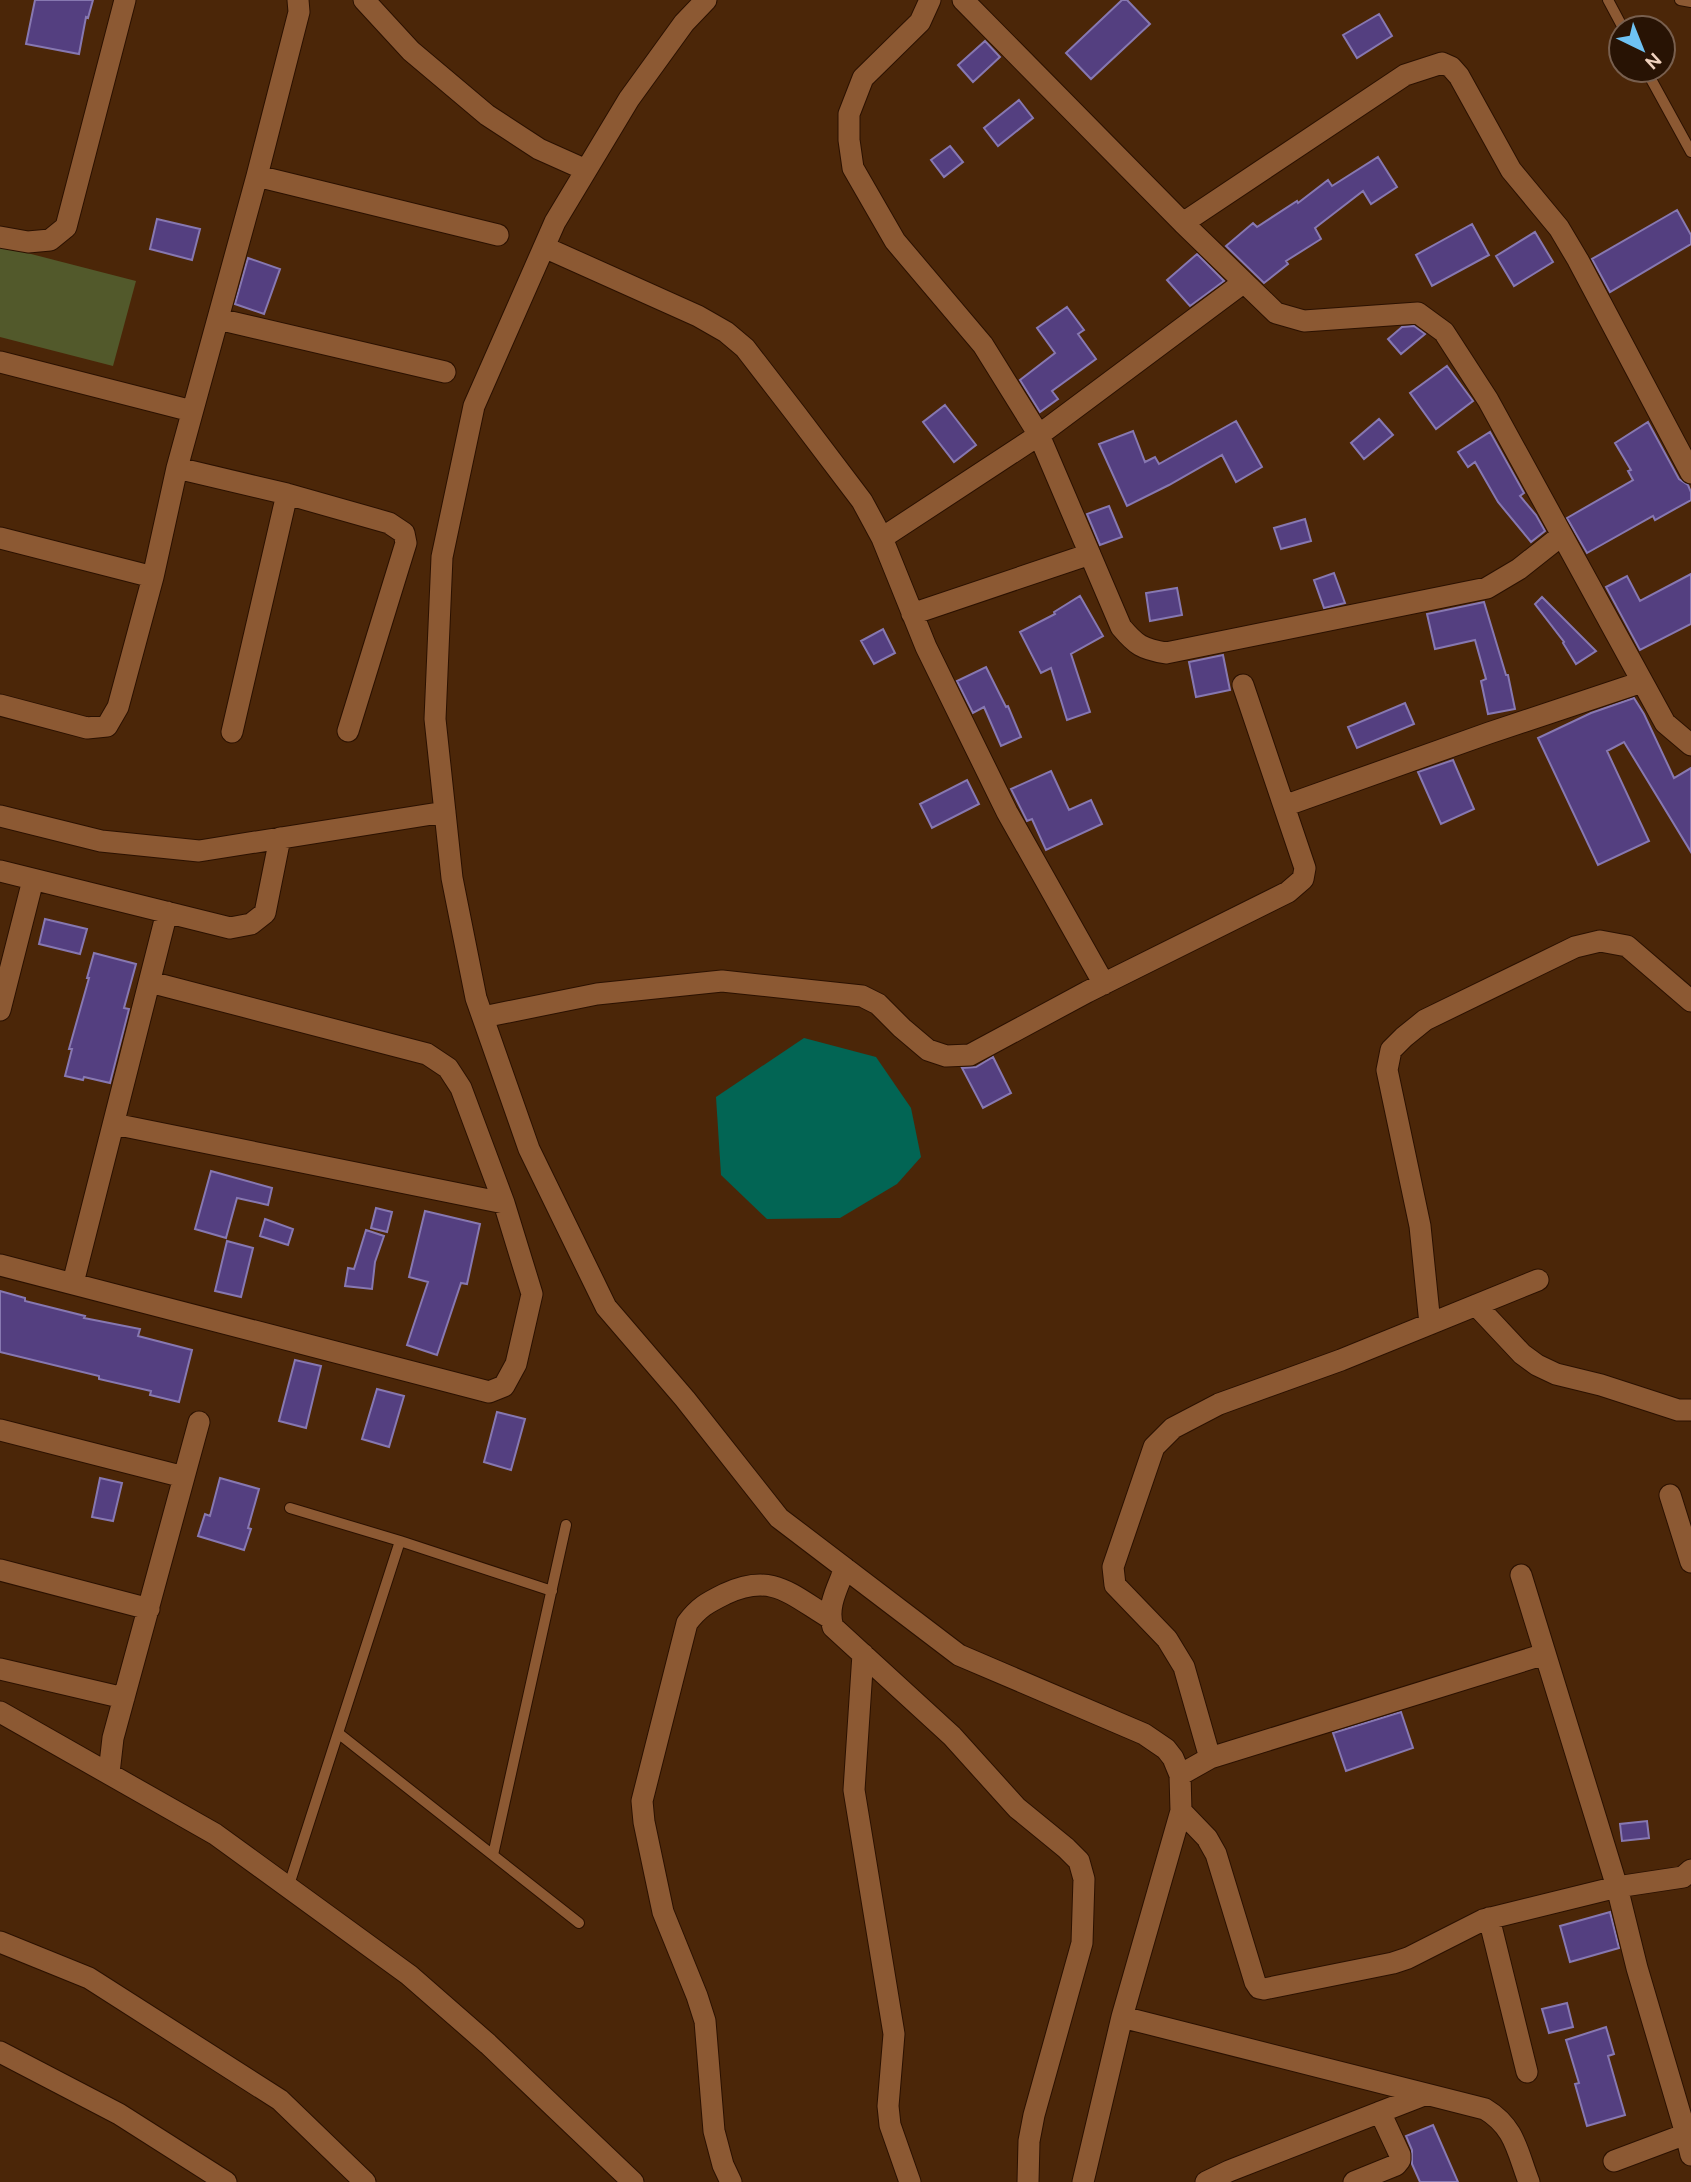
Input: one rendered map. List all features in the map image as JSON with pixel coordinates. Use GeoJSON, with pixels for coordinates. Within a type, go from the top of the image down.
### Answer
{"type":"FeatureCollection","features":[{"type":"Feature","properties":{"kind":"street"},"geometry":{"type":"LineString","coordinates":[[0,237],[28,242],[50,240],[65,228],[125,0]]}},
{"type":"Feature","properties":{"kind":"street"},"geometry":{"type":"LineString","coordinates":[[0,705],[87,728],[107,726],[118,707],[153,577],[177,468],[299,12],[298,0]]}},
{"type":"Feature","properties":{"kind":"street"},"geometry":{"type":"LineString","coordinates":[[364,0],[411,51],[487,115],[539,149],[586,170]]}},
{"type":"Feature","properties":{"kind":"street"},"geometry":{"type":"LineString","coordinates":[[706,0],[684,23],[628,99],[555,222],[474,406],[442,557],[435,719],[452,878],[477,998],[529,1150],[606,1307],[685,1399],[779,1518],[959,1655],[1144,1734],[1166,1749],[1173,1758],[1180,1775],[1181,1811],[1122,2017],[1083,2182]]}},
{"type":"Feature","properties":{"kind":"street"},"geometry":{"type":"LineString","coordinates":[[930,0],[920,22],[863,78],[849,114],[853,168],[895,241],[983,345],[1039,435],[1121,627],[1135,644],[1166,653],[1487,588],[1519,569],[1562,535]]}},
{"type":"Feature","properties":{"kind":"street"},"geometry":{"type":"LineString","coordinates":[[963,0],[1183,223],[1276,313],[1304,321],[1418,313],[1444,332],[1488,400],[1665,723],[1691,745]]}},
{"type":"Feature","properties":{"kind":"street"},"geometry":{"type":"LineString","coordinates":[[1183,223],[1405,75],[1442,63],[1451,67],[1459,76],[1511,170],[1559,228],[1578,260],[1691,473]]}},
{"type":"Feature","properties":{"kind":"street"},"geometry":{"type":"LineString","coordinates":[[257,176],[498,235]]}},
{"type":"Feature","properties":{"kind":"street"},"geometry":{"type":"LineString","coordinates":[[544,247],[698,316],[726,332],[745,348],[862,501],[882,538],[926,647],[1007,812],[1104,984]]}},
{"type":"Feature","properties":{"kind":"street"},"geometry":{"type":"LineString","coordinates":[[882,538],[1039,435],[1244,282]]}},
{"type":"Feature","properties":{"kind":"street"},"geometry":{"type":"LineString","coordinates":[[218,319],[445,372]]}},
{"type":"Feature","properties":{"kind":"street"},"geometry":{"type":"LineString","coordinates":[[0,362],[192,411]]}},
{"type":"Feature","properties":{"kind":"street"},"geometry":{"type":"LineString","coordinates":[[177,468],[288,494],[388,523],[404,533],[405,543],[348,730]]}},
{"type":"Feature","properties":{"kind":"street"},"geometry":{"type":"LineString","coordinates":[[232,732],[288,494]]}},
{"type":"Feature","properties":{"kind":"street"},"geometry":{"type":"LineString","coordinates":[[0,538],[153,577]]}},
{"type":"Feature","properties":{"kind":"street"},"geometry":{"type":"LineString","coordinates":[[912,614],[1090,554]]}},
{"type":"Feature","properties":{"kind":"street"},"geometry":{"type":"LineString","coordinates":[[1284,806],[1642,682]]}},
{"type":"Feature","properties":{"kind":"street"},"geometry":{"type":"LineString","coordinates":[[483,1017],[597,994],[722,981],[862,996],[878,1004],[928,1050],[946,1056],[970,1055],[1288,892],[1303,879],[1305,868],[1243,685]]}},
{"type":"Feature","properties":{"kind":"street"},"geometry":{"type":"LineString","coordinates":[[0,816],[101,841],[199,851],[445,813]]}},
{"type":"Feature","properties":{"kind":"street"},"geometry":{"type":"LineString","coordinates":[[0,871],[230,928],[251,924],[265,913],[280,838]]}},
{"type":"Feature","properties":{"kind":"street"},"geometry":{"type":"LineString","coordinates":[[0,1010],[33,880]]}},
{"type":"Feature","properties":{"kind":"street"},"geometry":{"type":"LineString","coordinates":[[73,1283],[167,912]]}},
{"type":"Feature","properties":{"kind":"street"},"geometry":{"type":"LineString","coordinates":[[1430,1324],[1420,1226],[1387,1070],[1391,1051],[1425,1020],[1575,947],[1600,941],[1627,946],[1691,1001]]}},
{"type":"Feature","properties":{"kind":"street"},"geometry":{"type":"LineString","coordinates":[[0,1265],[489,1392],[505,1386],[516,1364],[532,1294],[504,1203],[461,1088],[448,1068],[427,1054],[150,982]]}},
{"type":"Feature","properties":{"kind":"street"},"geometry":{"type":"LineString","coordinates":[[114,1124],[504,1203]]}},
{"type":"Feature","properties":{"kind":"street"},"geometry":{"type":"LineString","coordinates":[[1210,1758],[1184,1667],[1167,1639],[1115,1585],[1113,1567],[1154,1447],[1173,1428],[1219,1404],[1341,1360],[1538,1280]]}},
{"type":"Feature","properties":{"kind":"street"},"geometry":{"type":"LineString","coordinates":[[1476,1305],[1522,1354],[1537,1365],[1556,1374],[1601,1385],[1678,1410],[1691,1410]]}},
{"type":"Feature","properties":{"kind":"street"},"geometry":{"type":"LineString","coordinates":[[109,1773],[113,1738],[199,1422]]}},
{"type":"Feature","properties":{"kind":"street"},"geometry":{"type":"LineString","coordinates":[[0,1430],[184,1477]]}},
{"type":"Feature","properties":{"kind":"street"},"geometry":{"type":"LineString","coordinates":[[1670,1495],[1691,1562]]}},
{"type":"Feature","properties":{"kind":"street"},"geometry":{"type":"LineString","coordinates":[[845,1568],[830,1608],[832,1627],[952,1736],[1017,1808],[1079,1861],[1084,1879],[1082,1942],[1034,2115],[1029,2141],[1028,2182]]}},
{"type":"Feature","properties":{"kind":"street"},"geometry":{"type":"LineString","coordinates":[[0,1570],[149,1609]]}},
{"type":"Feature","properties":{"kind":"street"},"geometry":{"type":"LineString","coordinates":[[1521,1575],[1617,1887],[1637,1968],[1689,2140],[1614,2161]]}},
{"type":"Feature","properties":{"kind":"street"},"geometry":{"type":"LineString","coordinates":[[731,2182],[723,2165],[714,2131],[705,2021],[663,1912],[642,1801],[687,1623],[699,1607],[750,1584],[768,1584],[780,1587],[830,1618]]}},
{"type":"Feature","properties":{"kind":"street"},"geometry":{"type":"LineString","coordinates":[[863,1654],[854,1790],[894,2034],[888,2106],[890,2125],[910,2182]]}},
{"type":"Feature","properties":{"kind":"street"},"geometry":{"type":"LineString","coordinates":[[1180,1775],[1210,1758],[1545,1654]]}},
{"type":"Feature","properties":{"kind":"street"},"geometry":{"type":"LineString","coordinates":[[0,1670],[124,1698]]}},
{"type":"Feature","properties":{"kind":"street"},"geometry":{"type":"LineString","coordinates":[[0,1712],[215,1835],[409,1975],[488,2044],[633,2182]]}},
{"type":"Feature","properties":{"kind":"street"},"geometry":{"type":"LineString","coordinates":[[1181,1811],[1207,1838],[1216,1854],[1259,1988],[1264,1989],[1393,1963],[1489,1918],[1617,1887],[1683,1877],[1691,1870]]}},
{"type":"Feature","properties":{"kind":"street"},"geometry":{"type":"LineString","coordinates":[[1489,1918],[1527,2072]]}},
{"type":"Feature","properties":{"kind":"street"},"geometry":{"type":"LineString","coordinates":[[0,1942],[89,1978],[280,2100],[365,2182]]}},
{"type":"Feature","properties":{"kind":"street"},"geometry":{"type":"LineString","coordinates":[[1122,2017],[1485,2109],[1509,2129],[1526,2178]]}},
{"type":"Feature","properties":{"kind":"street"},"geometry":{"type":"LineString","coordinates":[[0,2052],[119,2114],[226,2182]]}},
{"type":"Feature","properties":{"kind":"street"},"geometry":{"type":"LineString","coordinates":[[1206,2182],[1232,2176],[1424,2095]]}},
{"type":"Feature","properties":{"kind":"street"},"geometry":{"type":"LineString","coordinates":[[1354,2182],[1396,2165],[1400,2160],[1380,2112]]}},
{"type":"Feature","properties":{"kind":"lane"},"geometry":{"type":"LineString","coordinates":[[1680,0],[1691,2]]}},
{"type":"Feature","properties":{"kind":"lane"},"geometry":{"type":"LineString","coordinates":[[1654,84],[1691,152]]}},
{"type":"Feature","properties":{"kind":"lane"},"geometry":{"type":"LineString","coordinates":[[290,1508],[552,1591]]}},
{"type":"Feature","properties":{"kind":"lane"},"geometry":{"type":"LineString","coordinates":[[493,1855],[566,1525]]}},
{"type":"Feature","properties":{"kind":"lane"},"geometry":{"type":"LineString","coordinates":[[288,1888],[400,1541]]}},
{"type":"Feature","properties":{"kind":"lane"},"geometry":{"type":"LineString","coordinates":[[338,1733],[579,1923]]}},
{"type":"Feature","properties":{"kind":"green space"},"geometry":{"type":"Polygon","coordinates":[[[0,246],[136,281],[113,366],[0,337],[0,246]]]}},
{"type":"Feature","properties":{"kind":"water"},"geometry":{"type":"Polygon","coordinates":[[[804,1038],[876,1057],[911,1108],[921,1157],[897,1184],[840,1218],[767,1219],[721,1175],[716,1097],[804,1038]]]}},
{"type":"Feature","properties":{"kind":"building"},"geometry":{"type":"Polygon","coordinates":[[[35,0],[93,0],[88,18],[86,17],[79,54],[26,44],[35,0]]]}},
{"type":"Feature","properties":{"kind":"building"},"geometry":{"type":"Polygon","coordinates":[[[1122,0],[1127,0],[1150,24],[1091,79],[1066,53],[1122,0]]]}},
{"type":"Feature","properties":{"kind":"building"},"geometry":{"type":"Polygon","coordinates":[[[1379,14],[1392,36],[1357,58],[1343,35],[1379,14]]]}},
{"type":"Feature","properties":{"kind":"building"},"geometry":{"type":"Polygon","coordinates":[[[985,41],[1000,57],[973,82],[958,65],[985,41]]]}},
{"type":"Feature","properties":{"kind":"building"},"geometry":{"type":"Polygon","coordinates":[[[1019,100],[1033,118],[998,146],[984,128],[1019,100]]]}},
{"type":"Feature","properties":{"kind":"building"},"geometry":{"type":"Polygon","coordinates":[[[950,146],[963,162],[944,177],[931,160],[950,146]]]}},
{"type":"Feature","properties":{"kind":"building"},"geometry":{"type":"Polygon","coordinates":[[[1378,157],[1397,187],[1371,204],[1363,191],[1315,228],[1321,239],[1286,261],[1288,264],[1264,283],[1226,246],[1253,223],[1257,227],[1297,201],[1298,203],[1328,180],[1332,186],[1378,157]]]}},
{"type":"Feature","properties":{"kind":"building"},"geometry":{"type":"Polygon","coordinates":[[[1677,210],[1691,235],[1691,244],[1610,292],[1592,259],[1677,210]]]}},
{"type":"Feature","properties":{"kind":"building"},"geometry":{"type":"Polygon","coordinates":[[[157,219],[200,229],[192,260],[150,249],[157,219]]]}},
{"type":"Feature","properties":{"kind":"building"},"geometry":{"type":"Polygon","coordinates":[[[1472,224],[1489,255],[1432,286],[1416,255],[1472,224]]]}},
{"type":"Feature","properties":{"kind":"building"},"geometry":{"type":"Polygon","coordinates":[[[1535,232],[1553,262],[1514,286],[1496,256],[1535,232]]]}},
{"type":"Feature","properties":{"kind":"building"},"geometry":{"type":"Polygon","coordinates":[[[1197,254],[1224,281],[1190,306],[1167,280],[1197,254]]]}},
{"type":"Feature","properties":{"kind":"building"},"geometry":{"type":"Polygon","coordinates":[[[248,258],[280,269],[264,314],[235,304],[248,258]]]}},
{"type":"Feature","properties":{"kind":"building"},"geometry":{"type":"Polygon","coordinates":[[[1067,307],[1084,330],[1078,334],[1096,359],[1052,391],[1058,399],[1040,412],[1020,380],[1055,353],[1037,328],[1067,307]]]}},
{"type":"Feature","properties":{"kind":"building"},"geometry":{"type":"Polygon","coordinates":[[[1414,326],[1425,334],[1401,354],[1388,339],[1402,327],[1414,326]]]}},
{"type":"Feature","properties":{"kind":"building"},"geometry":{"type":"Polygon","coordinates":[[[1447,366],[1473,401],[1436,429],[1410,393],[1447,366]]]}},
{"type":"Feature","properties":{"kind":"building"},"geometry":{"type":"Polygon","coordinates":[[[945,405],[976,445],[954,462],[923,422],[945,405]]]}},
{"type":"Feature","properties":{"kind":"building"},"geometry":{"type":"Polygon","coordinates":[[[1379,419],[1393,435],[1364,459],[1351,443],[1379,419]]]}},
{"type":"Feature","properties":{"kind":"building"},"geometry":{"type":"Polygon","coordinates":[[[1236,421],[1262,467],[1236,482],[1222,455],[1127,506],[1099,444],[1133,431],[1145,462],[1155,457],[1159,464],[1236,421]]]}},
{"type":"Feature","properties":{"kind":"building"},"geometry":{"type":"Polygon","coordinates":[[[1648,422],[1679,479],[1688,485],[1691,500],[1655,520],[1653,516],[1587,553],[1567,518],[1633,480],[1628,471],[1631,470],[1615,443],[1648,422]]]}},
{"type":"Feature","properties":{"kind":"building"},"geometry":{"type":"Polygon","coordinates":[[[1490,432],[1524,493],[1520,496],[1545,531],[1531,542],[1498,502],[1475,462],[1468,467],[1458,452],[1490,432]]]}},
{"type":"Feature","properties":{"kind":"building"},"geometry":{"type":"Polygon","coordinates":[[[1109,506],[1122,537],[1100,545],[1087,514],[1109,506]]]}},
{"type":"Feature","properties":{"kind":"building"},"geometry":{"type":"Polygon","coordinates":[[[1305,519],[1311,541],[1281,549],[1274,528],[1305,519]]]}},
{"type":"Feature","properties":{"kind":"building"},"geometry":{"type":"Polygon","coordinates":[[[1334,573],[1345,603],[1324,608],[1314,580],[1334,573]]]}},
{"type":"Feature","properties":{"kind":"building"},"geometry":{"type":"Polygon","coordinates":[[[1691,574],[1691,624],[1640,650],[1606,587],[1627,576],[1640,601],[1691,574]]]}},
{"type":"Feature","properties":{"kind":"building"},"geometry":{"type":"Polygon","coordinates":[[[1177,588],[1182,615],[1150,621],[1146,593],[1177,588]]]}},
{"type":"Feature","properties":{"kind":"building"},"geometry":{"type":"Polygon","coordinates":[[[1080,596],[1103,636],[1071,654],[1090,712],[1067,720],[1051,668],[1041,673],[1020,632],[1055,614],[1054,612],[1080,596]]]}},
{"type":"Feature","properties":{"kind":"building"},"geometry":{"type":"Polygon","coordinates":[[[1542,597],[1596,651],[1576,664],[1564,642],[1535,604],[1542,597]]]}},
{"type":"Feature","properties":{"kind":"building"},"geometry":{"type":"Polygon","coordinates":[[[1484,602],[1508,675],[1515,709],[1488,714],[1481,681],[1486,679],[1475,640],[1435,649],[1427,614],[1484,602]]]}},
{"type":"Feature","properties":{"kind":"building"},"geometry":{"type":"Polygon","coordinates":[[[883,629],[895,653],[874,664],[861,641],[883,629]]]}},
{"type":"Feature","properties":{"kind":"building"},"geometry":{"type":"Polygon","coordinates":[[[1223,655],[1230,690],[1196,697],[1189,662],[1223,655]]]}},
{"type":"Feature","properties":{"kind":"building"},"geometry":{"type":"Polygon","coordinates":[[[986,667],[1006,707],[1008,706],[1021,737],[1001,746],[984,707],[973,713],[957,681],[986,667]]]}},
{"type":"Feature","properties":{"kind":"building"},"geometry":{"type":"Polygon","coordinates":[[[1634,698],[1674,778],[1691,768],[1691,852],[1624,742],[1607,751],[1649,841],[1598,865],[1538,738],[1591,713],[1634,698]]]}},
{"type":"Feature","properties":{"kind":"building"},"geometry":{"type":"Polygon","coordinates":[[[1405,703],[1414,724],[1357,748],[1348,727],[1405,703]]]}},
{"type":"Feature","properties":{"kind":"building"},"geometry":{"type":"Polygon","coordinates":[[[1453,760],[1474,809],[1441,824],[1418,772],[1453,760]]]}},
{"type":"Feature","properties":{"kind":"building"},"geometry":{"type":"Polygon","coordinates":[[[1051,771],[1069,810],[1091,800],[1102,824],[1046,850],[1032,819],[1027,821],[1011,789],[1051,771]]]}},
{"type":"Feature","properties":{"kind":"building"},"geometry":{"type":"Polygon","coordinates":[[[967,780],[979,804],[932,828],[920,804],[967,780]]]}},
{"type":"Feature","properties":{"kind":"building"},"geometry":{"type":"Polygon","coordinates":[[[45,919],[87,929],[80,954],[39,944],[45,919]]]}},
{"type":"Feature","properties":{"kind":"building"},"geometry":{"type":"Polygon","coordinates":[[[94,953],[136,964],[124,1008],[129,1009],[110,1083],[65,1076],[72,1049],[69,1049],[94,953]]]}},
{"type":"Feature","properties":{"kind":"building"},"geometry":{"type":"Polygon","coordinates":[[[993,1057],[1011,1093],[983,1108],[962,1068],[976,1067],[993,1057]]]}},
{"type":"Feature","properties":{"kind":"building"},"geometry":{"type":"Polygon","coordinates":[[[211,1171],[272,1188],[268,1205],[237,1198],[226,1238],[195,1229],[211,1171]]]}},
{"type":"Feature","properties":{"kind":"building"},"geometry":{"type":"Polygon","coordinates":[[[376,1208],[392,1212],[387,1232],[371,1228],[376,1208]]]}},
{"type":"Feature","properties":{"kind":"building"},"geometry":{"type":"Polygon","coordinates":[[[425,1211],[480,1224],[467,1284],[461,1283],[437,1355],[407,1345],[428,1282],[409,1277],[425,1211]]]}},
{"type":"Feature","properties":{"kind":"building"},"geometry":{"type":"Polygon","coordinates":[[[265,1219],[293,1229],[288,1245],[260,1236],[265,1219]]]}},
{"type":"Feature","properties":{"kind":"building"},"geometry":{"type":"Polygon","coordinates":[[[366,1230],[384,1236],[375,1262],[372,1289],[345,1286],[348,1268],[354,1269],[366,1230]]]}},
{"type":"Feature","properties":{"kind":"building"},"geometry":{"type":"Polygon","coordinates":[[[227,1241],[253,1248],[241,1297],[215,1291],[227,1241]]]}},
{"type":"Feature","properties":{"kind":"building"},"geometry":{"type":"Polygon","coordinates":[[[0,1291],[25,1298],[25,1301],[85,1316],[84,1318],[140,1329],[138,1336],[192,1350],[179,1402],[150,1395],[151,1391],[99,1379],[99,1376],[0,1352],[0,1291]]]}},
{"type":"Feature","properties":{"kind":"building"},"geometry":{"type":"Polygon","coordinates":[[[295,1360],[321,1366],[306,1428],[279,1421],[295,1360]]]}},
{"type":"Feature","properties":{"kind":"building"},"geometry":{"type":"Polygon","coordinates":[[[377,1389],[404,1396],[389,1447],[362,1439],[377,1389]]]}},
{"type":"Feature","properties":{"kind":"building"},"geometry":{"type":"Polygon","coordinates":[[[497,1412],[525,1419],[511,1470],[484,1462],[497,1412]]]}},
{"type":"Feature","properties":{"kind":"building"},"geometry":{"type":"Polygon","coordinates":[[[100,1478],[122,1483],[113,1521],[92,1517],[100,1478]]]}},
{"type":"Feature","properties":{"kind":"building"},"geometry":{"type":"Polygon","coordinates":[[[220,1478],[259,1489],[244,1550],[198,1536],[205,1514],[210,1516],[220,1478]]]}},
{"type":"Feature","properties":{"kind":"building"},"geometry":{"type":"Polygon","coordinates":[[[1401,1712],[1413,1748],[1346,1771],[1333,1733],[1401,1712]]]}},
{"type":"Feature","properties":{"kind":"building"},"geometry":{"type":"Polygon","coordinates":[[[1647,1821],[1649,1838],[1622,1841],[1620,1824],[1647,1821]]]}},
{"type":"Feature","properties":{"kind":"building"},"geometry":{"type":"Polygon","coordinates":[[[1610,1912],[1619,1948],[1570,1962],[1560,1926],[1610,1912]]]}},
{"type":"Feature","properties":{"kind":"building"},"geometry":{"type":"Polygon","coordinates":[[[1567,2003],[1573,2027],[1549,2033],[1542,2009],[1567,2003]]]}},
{"type":"Feature","properties":{"kind":"building"},"geometry":{"type":"Polygon","coordinates":[[[1606,2027],[1614,2054],[1608,2056],[1625,2115],[1587,2126],[1575,2084],[1579,2083],[1566,2040],[1606,2027]]]}},
{"type":"Feature","properties":{"kind":"building"},"geometry":{"type":"Polygon","coordinates":[[[1433,2125],[1458,2182],[1420,2182],[1412,2164],[1412,2150],[1406,2136],[1433,2125]]]}}]}
